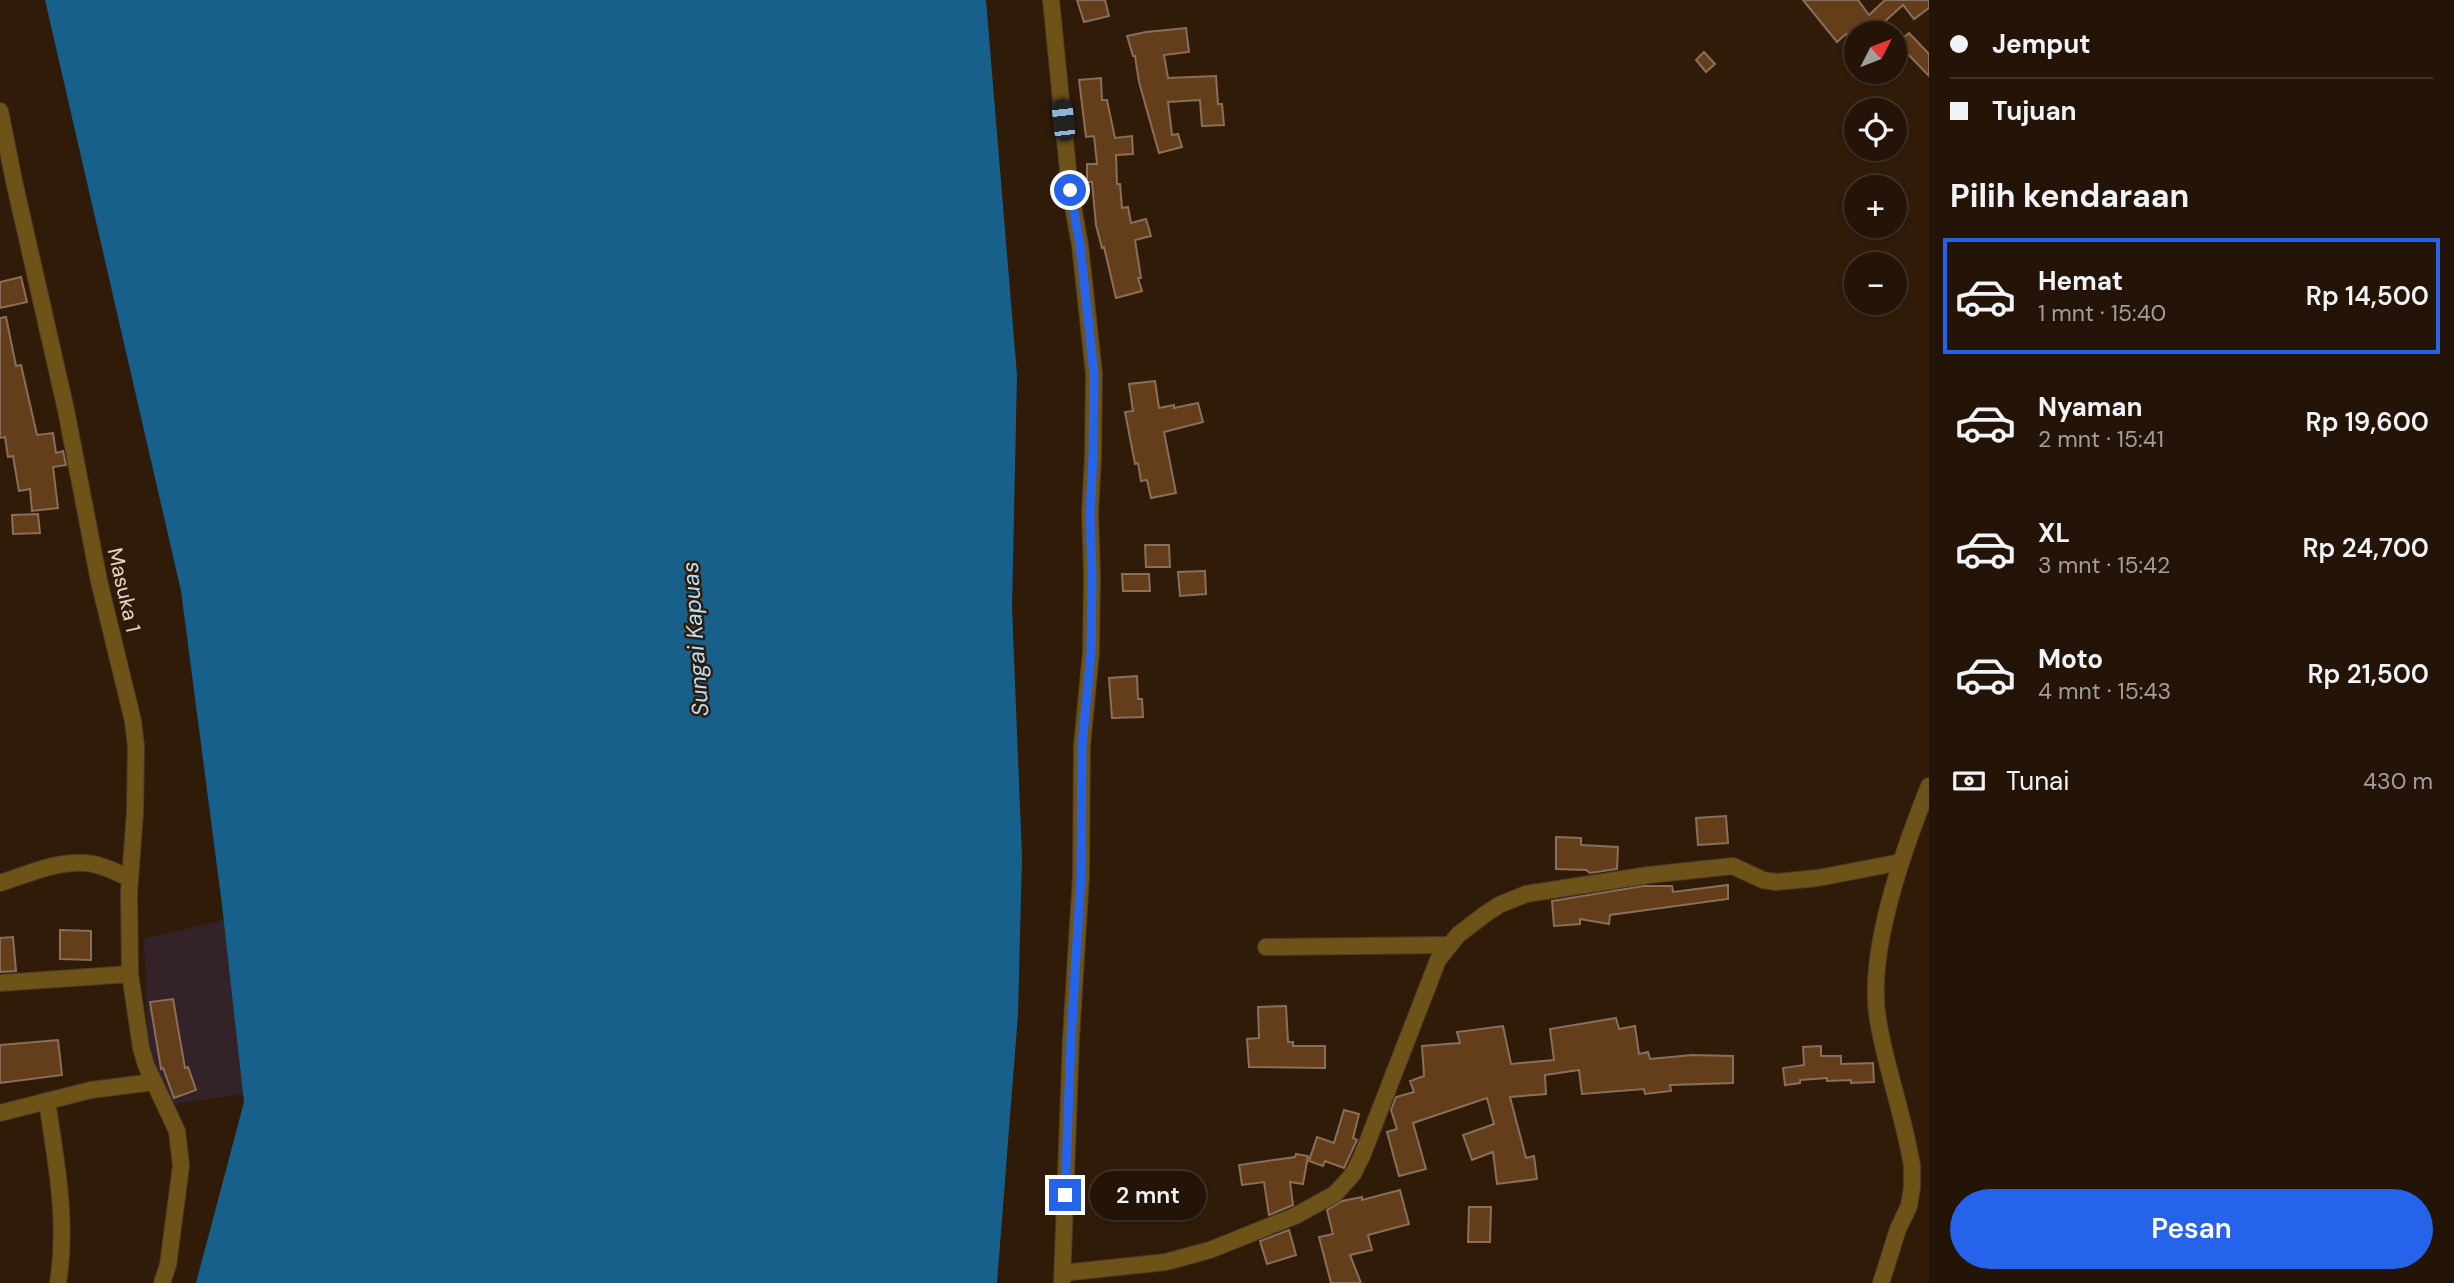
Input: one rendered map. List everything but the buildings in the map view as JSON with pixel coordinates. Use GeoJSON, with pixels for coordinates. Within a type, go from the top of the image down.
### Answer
{"type":"FeatureCollection","features":[{"type":"Feature","properties":{"kind":"street"},"geometry":{"type":"LineString","coordinates":[[1051,0],[1070,190],[1080,245],[1094,374],[1090,513],[1091,652],[1082,746],[1081,876],[1071,1039],[1062,1278],[1167,1262],[1210,1250],[1295,1216],[1335,1194],[1353,1174],[1362,1156],[1428,985],[1448,945],[1499,905],[1526,894],[1649,875],[1733,866],[1763,880],[1776,882],[1818,878],[1901,862]]}},
{"type":"Feature","properties":{"kind":"street","name":"Masuka 1"},"geometry":{"type":"LineString","coordinates":[[0,111],[7,183],[66,410],[99,581],[133,721],[136,746],[135,812],[129,878],[130,974],[141,1048],[177,1131],[181,1166],[168,1265],[162,1283]]}},
{"type":"Feature","properties":{"kind":"street"},"geometry":{"type":"LineString","coordinates":[[1881,1283],[1898,1229],[1909,1206],[1912,1186],[1910,1149],[1877,1017],[1882,932],[1901,862],[1929,786]]}},
{"type":"Feature","properties":{"kind":"street"},"geometry":{"type":"LineString","coordinates":[[0,883],[66,863],[82,862],[96,864],[129,878]]}},
{"type":"Feature","properties":{"kind":"street"},"geometry":{"type":"LineString","coordinates":[[1266,947],[1448,945]]}},
{"type":"Feature","properties":{"kind":"street"},"geometry":{"type":"LineString","coordinates":[[0,983],[130,974]]}},
{"type":"Feature","properties":{"kind":"street"},"geometry":{"type":"LineString","coordinates":[[0,1113],[91,1090],[154,1082]]}},
{"type":"Feature","properties":{"kind":"street"},"geometry":{"type":"LineString","coordinates":[[47,1101],[63,1219],[58,1283]]}},
{"type":"Feature","properties":{"kind":"shaded area"},"geometry":{"type":"Polygon","coordinates":[[[314,898],[349,1075],[172,1104],[157,1072],[148,1037],[144,939],[314,898]]]}},
{"type":"Feature","properties":{"kind":"water","name":"Sungai Kapuas"},"geometry":{"type":"Polygon","coordinates":[[[45,0],[986,0],[1017,375],[1012,608],[1022,857],[1018,1014],[997,1283],[196,1283],[244,1102],[222,905],[181,591],[45,0]]]}},
{"type":"Feature","properties":{"kind":"route"},"geometry":{"type":"LineString","coordinates":[[1065,1195],[1081,876],[1082,746],[1091,652],[1090,513],[1094,374],[1080,245],[1070,190]]}}]}
